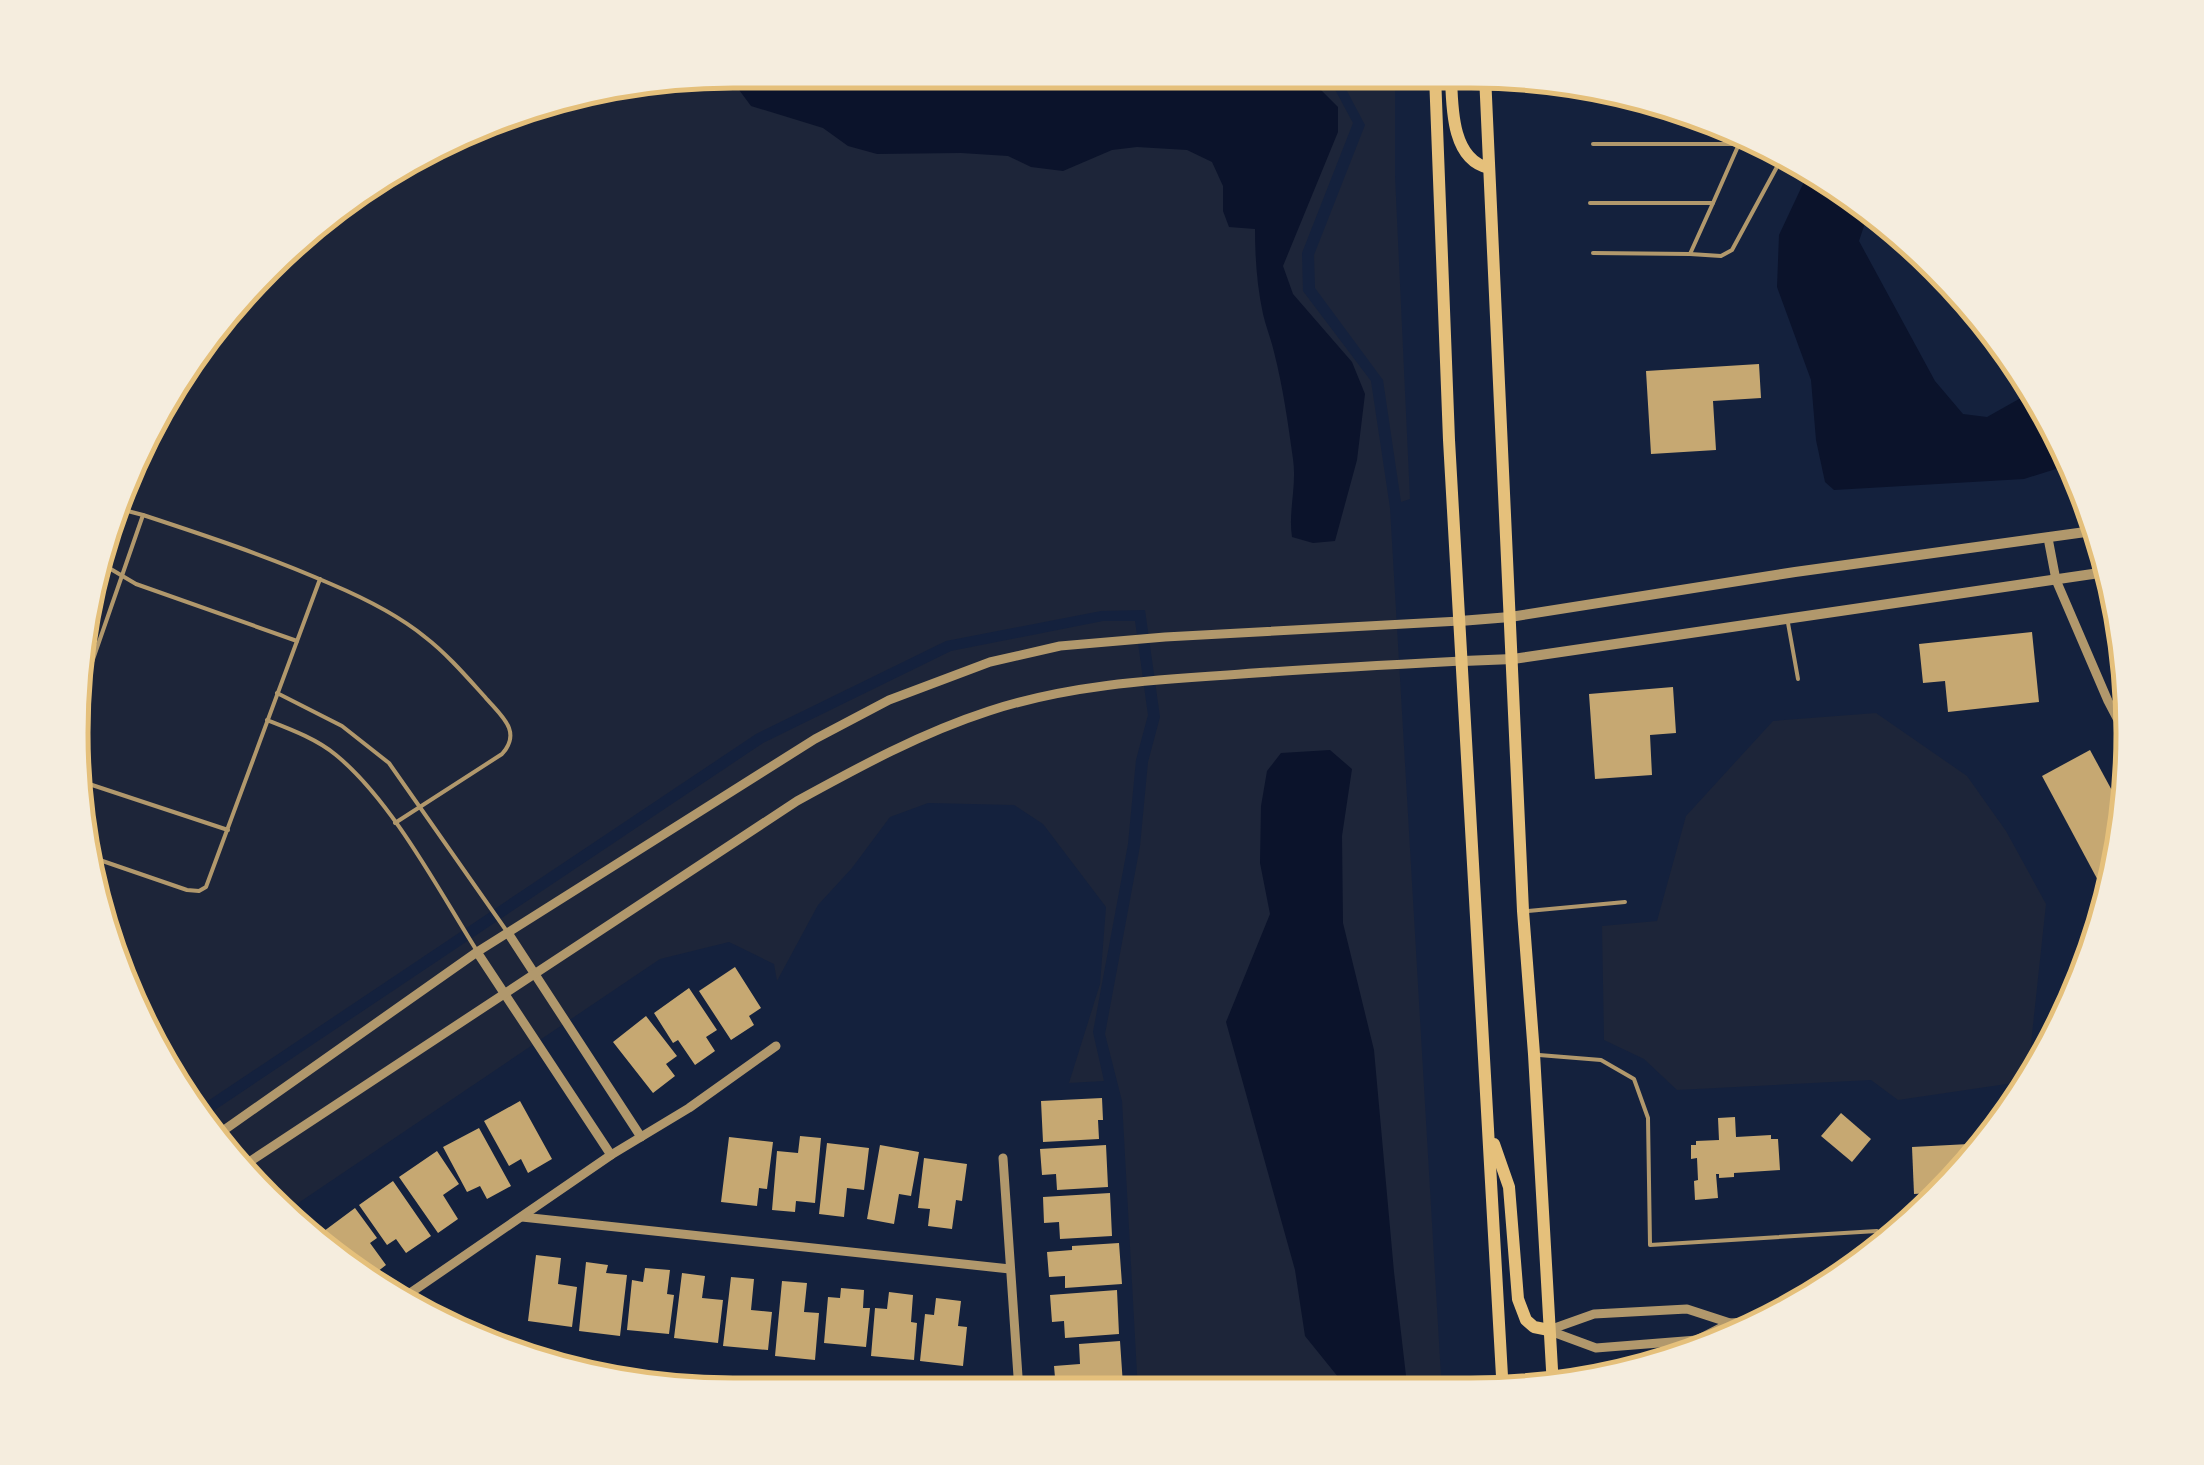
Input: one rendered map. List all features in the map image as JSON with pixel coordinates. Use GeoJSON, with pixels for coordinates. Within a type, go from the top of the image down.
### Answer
{"type":"FeatureCollection","features":[{"type":"Feature","properties":{"kind":"main road"},"geometry":{"type":"LineString","coordinates":[[1435,88],[1449,440],[1501,1377]]}},
{"type":"Feature","properties":{"kind":"main road"},"geometry":{"type":"LineString","coordinates":[[1452,88],[1456,132],[1470,157],[1489,168]]}},
{"type":"Feature","properties":{"kind":"main road"},"geometry":{"type":"LineString","coordinates":[[1486,88],[1523,911],[1553,1372]]}},
{"type":"Feature","properties":{"kind":"main road"},"geometry":{"type":"LineString","coordinates":[[1488,1127],[1509,1188],[1518,1299],[1526,1320],[1534,1327],[1550,1330]]}},
{"type":"Feature","properties":{"kind":"street"},"geometry":{"type":"LineString","coordinates":[[225,1130],[478,952],[815,739],[889,700],[990,662],[1060,646],[1164,637],[1510,617],[2084,532]]}},
{"type":"Feature","properties":{"kind":"street"},"geometry":{"type":"LineString","coordinates":[[2048,538],[2056,580],[2116,716]]}},
{"type":"Feature","properties":{"kind":"street"},"geometry":{"type":"LineString","coordinates":[[251,1161],[797,801],[903,745],[991,710],[1070,691],[1161,679],[1513,659],[2097,574]]}},
{"type":"Feature","properties":{"kind":"street"},"geometry":{"type":"LineString","coordinates":[[508,933],[641,1137]]}},
{"type":"Feature","properties":{"kind":"street"},"geometry":{"type":"LineString","coordinates":[[478,952],[611,1155]]}},
{"type":"Feature","properties":{"kind":"street"},"geometry":{"type":"LineString","coordinates":[[412,1292],[611,1155],[690,1108],[776,1046]]}},
{"type":"Feature","properties":{"kind":"street"},"geometry":{"type":"LineString","coordinates":[[1003,1158],[1018,1378]]}},
{"type":"Feature","properties":{"kind":"street"},"geometry":{"type":"LineString","coordinates":[[522,1217],[1010,1269]]}},
{"type":"Feature","properties":{"kind":"street"},"geometry":{"type":"LineString","coordinates":[[1550,1330],[1594,1314],[1686,1309],[1728,1323]]}},
{"type":"Feature","properties":{"kind":"street"},"geometry":{"type":"LineString","coordinates":[[1550,1330],[1596,1348],[1684,1341]]}},
{"type":"Feature","properties":{"kind":"lane"},"geometry":{"type":"LineString","coordinates":[[1594,144],[1734,144]]}},
{"type":"Feature","properties":{"kind":"lane"},"geometry":{"type":"LineString","coordinates":[[1690,254],[1738,146]]}},
{"type":"Feature","properties":{"kind":"lane"},"geometry":{"type":"LineString","coordinates":[[1592,253],[1721,256],[1732,250],[1778,165]]}},
{"type":"Feature","properties":{"kind":"lane"},"geometry":{"type":"LineString","coordinates":[[1590,203],[1713,203]]}},
{"type":"Feature","properties":{"kind":"lane"},"geometry":{"type":"LineString","coordinates":[[127,511],[271,558],[373,602],[425,637],[508,723],[512,737],[502,754],[395,823]]}},
{"type":"Feature","properties":{"kind":"lane"},"geometry":{"type":"LineString","coordinates":[[92,663],[144,515]]}},
{"type":"Feature","properties":{"kind":"lane"},"geometry":{"type":"LineString","coordinates":[[109,567],[136,584],[297,642]]}},
{"type":"Feature","properties":{"kind":"lane"},"geometry":{"type":"LineString","coordinates":[[101,860],[187,890],[206,887],[320,579]]}},
{"type":"Feature","properties":{"kind":"lane"},"geometry":{"type":"LineString","coordinates":[[1788,618],[1798,679]]}},
{"type":"Feature","properties":{"kind":"lane"},"geometry":{"type":"LineString","coordinates":[[278,693],[342,726],[388,763],[508,933]]}},
{"type":"Feature","properties":{"kind":"lane"},"geometry":{"type":"LineString","coordinates":[[267,720],[334,753],[370,787],[478,952]]}},
{"type":"Feature","properties":{"kind":"lane"},"geometry":{"type":"LineString","coordinates":[[90,784],[228,830]]}},
{"type":"Feature","properties":{"kind":"lane"},"geometry":{"type":"LineString","coordinates":[[1523,911],[1625,902]]}},
{"type":"Feature","properties":{"kind":"lane"},"geometry":{"type":"LineString","coordinates":[[1534,1054],[1601,1060],[1634,1080],[1648,1118],[1650,1246],[1876,1234]]}},
{"type":"Feature","properties":{"kind":"shaded area"},"geometry":{"type":"Polygon","coordinates":[[[738,88],[1319,88],[1338,107],[1338,132],[1283,266],[1293,294],[1352,362],[1365,394],[1357,460],[1335,541],[1313,543],[1292,537],[1293,459],[1280,378],[1261,303],[1255,229],[1229,227],[1223,211],[1223,186],[1212,162],[1187,150],[1137,147],[1112,150],[1063,171],[1031,167],[1008,156],[877,154],[848,146],[823,128],[751,106],[738,88]]]}},
{"type":"Feature","properties":{"kind":"shaded area"},"geometry":{"type":"Polygon","coordinates":[[[1334,88],[1353,123],[1302,253],[1303,291],[1371,381],[1390,508],[1441,1378],[1137,1378],[1122,1101],[1105,1034],[1140,846],[1148,762],[1160,717],[1145,610],[1101,611],[946,641],[756,734],[205,1103],[154,1018],[109,899],[89,775],[93,648],[109,566],[122,525],[154,447],[196,374],[248,307],[307,248],[374,196],[447,154],[566,109],[690,89],[1334,88]]]}},
{"type":"Feature","properties":{"kind":"shaded area"},"geometry":{"type":"Polygon","coordinates":[[[1345,88],[1395,88],[1395,176],[1410,499],[1401,502],[1383,380],[1315,288],[1314,255],[1365,125],[1345,88]]]}},
{"type":"Feature","properties":{"kind":"shaded area"},"geometry":{"type":"Polygon","coordinates":[[[1805,180],[1866,222],[1859,241],[1935,381],[1963,414],[1987,417],[2022,397],[2059,468],[2024,479],[1834,490],[1825,482],[1816,440],[1811,380],[1777,287],[1779,235],[1805,180]]]}},
{"type":"Feature","properties":{"kind":"shaded area"},"geometry":{"type":"Polygon","coordinates":[[[1103,621],[1135,621],[1148,715],[1136,760],[1128,844],[1093,1032],[1104,1081],[1069,1083],[1100,984],[1106,907],[1043,824],[1014,805],[928,803],[890,817],[818,905],[777,981],[774,964],[729,942],[660,959],[294,1206],[248,1158],[212,1112],[763,743],[951,651],[1103,621]]]}},
{"type":"Feature","properties":{"kind":"shaded area"},"geometry":{"type":"Polygon","coordinates":[[[1876,713],[1967,776],[2006,831],[2046,904],[2030,1055],[2013,1083],[1898,1100],[1871,1080],[1677,1090],[1644,1059],[1604,1040],[1602,926],[1657,921],[1686,816],[1773,721],[1876,713]]]}},
{"type":"Feature","properties":{"kind":"shaded area"},"geometry":{"type":"Polygon","coordinates":[[[1330,750],[1352,769],[1342,836],[1343,923],[1374,1050],[1406,1378],[1339,1378],[1305,1336],[1295,1270],[1226,1022],[1270,914],[1260,863],[1261,806],[1267,771],[1281,753],[1330,750]]]}},
{"type":"Feature","properties":{"kind":"building"},"geometry":{"type":"Polygon","coordinates":[[[1759,364],[1761,398],[1713,401],[1716,450],[1651,454],[1646,371],[1759,364]]]}},
{"type":"Feature","properties":{"kind":"building"},"geometry":{"type":"Polygon","coordinates":[[[2032,632],[2039,702],[1948,712],[1945,681],[1923,683],[1919,644],[2032,632]]]}},
{"type":"Feature","properties":{"kind":"building"},"geometry":{"type":"Polygon","coordinates":[[[1673,687],[1676,733],[1650,735],[1652,775],[1595,779],[1589,694],[1673,687]]]}},
{"type":"Feature","properties":{"kind":"building"},"geometry":{"type":"Polygon","coordinates":[[[2090,750],[2113,793],[2099,882],[2042,776],[2090,750]]]}},
{"type":"Feature","properties":{"kind":"building"},"geometry":{"type":"Polygon","coordinates":[[[735,967],[761,1008],[749,1016],[754,1025],[731,1040],[699,991],[735,967]]]}},
{"type":"Feature","properties":{"kind":"building"},"geometry":{"type":"Polygon","coordinates":[[[689,988],[717,1030],[706,1037],[715,1051],[695,1065],[678,1040],[673,1043],[654,1013],[689,988]]]}},
{"type":"Feature","properties":{"kind":"building"},"geometry":{"type":"Polygon","coordinates":[[[646,1016],[677,1056],[666,1064],[675,1076],[653,1093],[613,1042],[646,1016]]]}},
{"type":"Feature","properties":{"kind":"building"},"geometry":{"type":"Polygon","coordinates":[[[1102,1098],[1099,1139],[1043,1142],[1041,1101],[1102,1098]]]}},
{"type":"Feature","properties":{"kind":"building"},"geometry":{"type":"Polygon","coordinates":[[[520,1101],[552,1159],[528,1173],[521,1159],[509,1166],[484,1121],[520,1101]]]}},
{"type":"Feature","properties":{"kind":"building"},"geometry":{"type":"Polygon","coordinates":[[[1841,1113],[1871,1139],[1852,1162],[1821,1136],[1841,1113]]]}},
{"type":"Feature","properties":{"kind":"building"},"geometry":{"type":"Polygon","coordinates":[[[1735,1117],[1736,1137],[1771,1135],[1771,1139],[1778,1139],[1780,1170],[1734,1173],[1734,1177],[1719,1178],[1716,1174],[1718,1198],[1695,1200],[1697,1158],[1691,1159],[1691,1145],[1696,1145],[1696,1141],[1719,1140],[1718,1118],[1735,1117]]]}},
{"type":"Feature","properties":{"kind":"building"},"geometry":{"type":"Polygon","coordinates":[[[479,1128],[511,1186],[487,1199],[480,1186],[467,1192],[443,1147],[479,1128]]]}},
{"type":"Feature","properties":{"kind":"building"},"geometry":{"type":"Polygon","coordinates":[[[800,1136],[821,1138],[815,1203],[796,1201],[795,1212],[772,1210],[777,1151],[798,1153],[800,1136]]]}},
{"type":"Feature","properties":{"kind":"building"},"geometry":{"type":"Polygon","coordinates":[[[729,1137],[773,1142],[767,1189],[759,1188],[757,1206],[721,1202],[729,1137]]]}},
{"type":"Feature","properties":{"kind":"building"},"geometry":{"type":"Polygon","coordinates":[[[827,1143],[869,1148],[864,1190],[847,1188],[844,1217],[819,1214],[827,1143]]]}},
{"type":"Feature","properties":{"kind":"building"},"geometry":{"type":"Polygon","coordinates":[[[1967,1144],[1928,1189],[1914,1194],[1912,1147],[1967,1144]]]}},
{"type":"Feature","properties":{"kind":"building"},"geometry":{"type":"Polygon","coordinates":[[[880,1145],[919,1152],[911,1196],[899,1194],[894,1224],[867,1219],[880,1145]]]}},
{"type":"Feature","properties":{"kind":"building"},"geometry":{"type":"Polygon","coordinates":[[[1106,1145],[1108,1187],[1057,1190],[1056,1174],[1042,1175],[1040,1149],[1106,1145]]]}},
{"type":"Feature","properties":{"kind":"building"},"geometry":{"type":"Polygon","coordinates":[[[437,1151],[459,1184],[443,1195],[458,1219],[438,1233],[399,1177],[437,1151]]]}},
{"type":"Feature","properties":{"kind":"building"},"geometry":{"type":"Polygon","coordinates":[[[924,1158],[967,1164],[962,1201],[956,1200],[952,1229],[928,1226],[930,1209],[918,1208],[924,1158]]]}},
{"type":"Feature","properties":{"kind":"building"},"geometry":{"type":"Polygon","coordinates":[[[393,1181],[431,1236],[406,1253],[396,1239],[387,1245],[359,1205],[393,1181]]]}},
{"type":"Feature","properties":{"kind":"building"},"geometry":{"type":"Polygon","coordinates":[[[1110,1193],[1112,1236],[1060,1239],[1059,1222],[1044,1223],[1043,1197],[1110,1193]]]}},
{"type":"Feature","properties":{"kind":"building"},"geometry":{"type":"Polygon","coordinates":[[[355,1208],[377,1238],[370,1243],[386,1265],[378,1271],[324,1231],[355,1208]]]}},
{"type":"Feature","properties":{"kind":"building"},"geometry":{"type":"Polygon","coordinates":[[[1119,1243],[1122,1284],[1065,1288],[1065,1276],[1049,1277],[1047,1252],[1119,1243]]]}},
{"type":"Feature","properties":{"kind":"building"},"geometry":{"type":"Polygon","coordinates":[[[536,1255],[561,1258],[558,1284],[577,1287],[572,1327],[528,1321],[536,1255]]]}},
{"type":"Feature","properties":{"kind":"building"},"geometry":{"type":"Polygon","coordinates":[[[586,1262],[608,1265],[606,1273],[627,1275],[620,1336],[579,1331],[586,1262]]]}},
{"type":"Feature","properties":{"kind":"building"},"geometry":{"type":"Polygon","coordinates":[[[645,1268],[670,1270],[667,1294],[674,1295],[669,1334],[627,1330],[632,1280],[643,1282],[645,1268]]]}},
{"type":"Feature","properties":{"kind":"building"},"geometry":{"type":"Polygon","coordinates":[[[682,1273],[705,1276],[702,1298],[723,1300],[718,1343],[674,1338],[682,1273]]]}},
{"type":"Feature","properties":{"kind":"building"},"geometry":{"type":"Polygon","coordinates":[[[731,1277],[754,1279],[751,1310],[772,1312],[768,1350],[723,1346],[731,1277]]]}},
{"type":"Feature","properties":{"kind":"building"},"geometry":{"type":"Polygon","coordinates":[[[782,1281],[807,1283],[804,1312],[819,1313],[815,1360],[775,1356],[782,1281]]]}},
{"type":"Feature","properties":{"kind":"building"},"geometry":{"type":"Polygon","coordinates":[[[841,1288],[864,1290],[863,1308],[870,1308],[866,1347],[824,1343],[828,1297],[840,1298],[841,1288]]]}},
{"type":"Feature","properties":{"kind":"building"},"geometry":{"type":"Polygon","coordinates":[[[1117,1290],[1119,1334],[1065,1338],[1064,1321],[1052,1322],[1050,1295],[1117,1290]]]}},
{"type":"Feature","properties":{"kind":"building"},"geometry":{"type":"Polygon","coordinates":[[[889,1292],[913,1295],[911,1322],[917,1323],[914,1360],[871,1356],[875,1308],[887,1309],[889,1292]]]}},
{"type":"Feature","properties":{"kind":"building"},"geometry":{"type":"Polygon","coordinates":[[[936,1298],[961,1301],[958,1326],[967,1327],[963,1366],[920,1361],[925,1314],[934,1315],[936,1298]]]}},
{"type":"Feature","properties":{"kind":"building"},"geometry":{"type":"Polygon","coordinates":[[[1120,1341],[1123,1378],[1055,1378],[1054,1366],[1080,1364],[1079,1344],[1120,1341]]]}}]}
